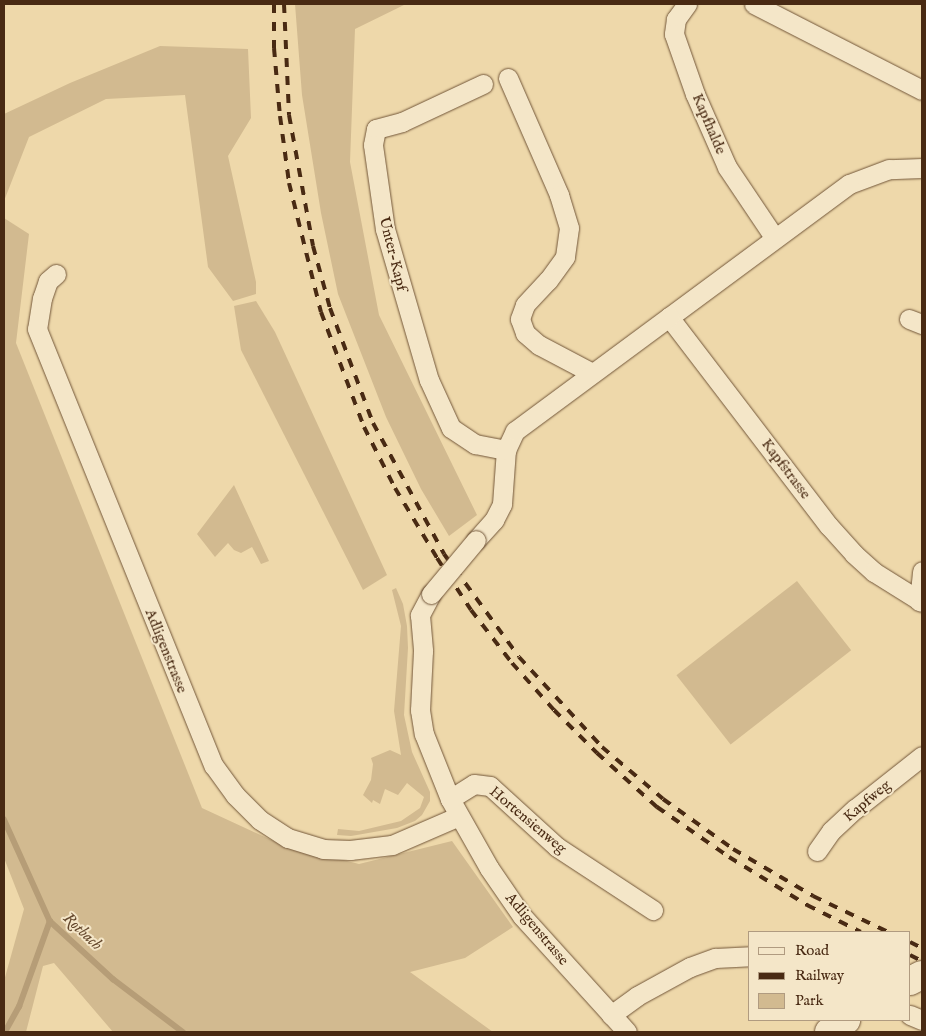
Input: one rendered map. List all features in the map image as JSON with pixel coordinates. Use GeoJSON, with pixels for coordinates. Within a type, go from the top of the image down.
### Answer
{"type":"FeatureCollection","features":[{"type":"Feature","properties":{"kind":"main road"},"geometry":{"type":"LineString","coordinates":[[829,1032],[845,1021]]}},
{"type":"Feature","properties":{"kind":"street","name":"Kapfhalde"},"geometry":{"type":"LineString","coordinates":[[687,4],[676,19],[674,34],[695,94],[727,167],[774,237]]}},
{"type":"Feature","properties":{"kind":"street"},"geometry":{"type":"LineString","coordinates":[[754,4],[922,90]]}},
{"type":"Feature","properties":{"kind":"street"},"geometry":{"type":"LineString","coordinates":[[508,78],[559,194],[569,228],[565,257],[548,280],[525,305],[520,319],[526,332],[539,345],[592,373]]}},
{"type":"Feature","properties":{"kind":"street","name":"Unter-Kapf"},"geometry":{"type":"LineString","coordinates":[[483,84],[402,122],[376,129],[373,145],[385,229],[429,380],[451,428],[475,444],[506,450]]}},
{"type":"Feature","properties":{"kind":"street"},"geometry":{"type":"LineString","coordinates":[[506,450],[515,431],[774,237],[857,180],[889,169],[922,168]]}},
{"type":"Feature","properties":{"kind":"street","name":"Adligenstrasse"},"geometry":{"type":"LineString","coordinates":[[56,274],[48,281],[42,298],[37,329],[214,766],[236,795],[260,820],[288,838],[323,849],[350,850],[392,845],[459,816]]}},
{"type":"Feature","properties":{"kind":"street","name":"Kapfstrasse"},"geometry":{"type":"LineString","coordinates":[[669,317],[835,533],[874,572],[920,602]]}},
{"type":"Feature","properties":{"kind":"street","name":"Adligenstrasse"},"geometry":{"type":"LineString","coordinates":[[506,450],[502,504],[494,520],[431,594],[420,615],[423,651],[420,710],[424,734],[450,799],[488,868],[522,916],[627,1032]]}},
{"type":"Feature","properties":{"kind":"street"},"geometry":{"type":"LineString","coordinates":[[920,602],[922,571]]}},
{"type":"Feature","properties":{"kind":"street","name":"Kapfweg"},"geometry":{"type":"LineString","coordinates":[[817,851],[832,831],[855,809],[922,756]]}},
{"type":"Feature","properties":{"kind":"street","name":"Hortensienweg"},"geometry":{"type":"LineString","coordinates":[[450,799],[474,784],[490,786],[557,846],[653,910]]}},
{"type":"Feature","properties":{"kind":"street"},"geometry":{"type":"LineString","coordinates":[[611,1015],[637,996],[690,966],[715,958],[748,956]]}},
{"type":"Feature","properties":{"kind":"green space"},"geometry":{"type":"Polygon","coordinates":[[[295,4],[406,4],[355,29],[350,162],[379,315],[477,515],[449,536],[421,489],[386,417],[338,294],[321,213],[302,95],[295,4]]]}},
{"type":"Feature","properties":{"kind":"green space"},"geometry":{"type":"Polygon","coordinates":[[[160,46],[248,49],[251,118],[228,156],[256,282],[256,294],[233,301],[208,267],[185,95],[106,99],[29,137],[4,201],[4,114],[70,83],[160,46]]]}},
{"type":"Feature","properties":{"kind":"green space"},"geometry":{"type":"Polygon","coordinates":[[[4,218],[29,234],[16,343],[202,808],[280,844],[359,864],[452,841],[513,927],[465,958],[410,972],[493,1032],[113,1032],[54,963],[43,966],[26,1032],[4,1032],[4,981],[24,909],[4,858],[4,218]]]}},
{"type":"Feature","properties":{"kind":"green space"},"geometry":{"type":"Polygon","coordinates":[[[256,301],[275,332],[387,575],[363,590],[241,350],[234,306],[256,301]]]}},
{"type":"Feature","properties":{"kind":"green space"},"geometry":{"type":"Polygon","coordinates":[[[234,485],[269,561],[261,564],[252,547],[241,553],[234,550],[228,543],[215,557],[197,534],[234,485]]]}},
{"type":"Feature","properties":{"kind":"green space"},"geometry":{"type":"Polygon","coordinates":[[[797,581],[851,650],[731,745],[676,675],[797,581]]]}},
{"type":"Feature","properties":{"kind":"green space"},"geometry":{"type":"Polygon","coordinates":[[[396,588],[403,604],[407,626],[408,648],[404,715],[412,752],[430,792],[430,801],[422,815],[415,821],[397,828],[351,836],[337,835],[338,829],[359,831],[401,821],[420,808],[424,797],[407,783],[398,795],[385,789],[380,804],[373,800],[372,803],[363,795],[371,780],[373,764],[371,758],[390,750],[401,755],[394,711],[401,626],[392,590],[396,588]]]}},
{"type":"Feature","properties":{"kind":"waterway","name":"Rotbach"},"geometry":{"type":"LineString","coordinates":[[4,819],[50,921],[113,979],[183,1032]]}},
{"type":"Feature","properties":{"kind":"waterway"},"geometry":{"type":"LineString","coordinates":[[5,1032],[19,1007],[50,921]]}},
{"type":"Feature","properties":{"kind":"railway"},"geometry":{"type":"LineString","coordinates":[[274,4],[274,48],[280,116],[289,183],[321,312],[364,427],[395,488],[437,558],[471,610],[512,663],[554,710],[597,753],[657,807],[729,857],[807,905],[859,931]]}},
{"type":"Feature","properties":{"kind":"railway"},"geometry":{"type":"LineString","coordinates":[[284,4],[289,115],[313,246],[330,308],[373,423],[444,554],[519,657],[602,747],[663,799],[733,849],[813,896],[886,931]]}},
{"type":"Feature","properties":{"kind":"railway"},"geometry":{"type":"LineString","coordinates":[[911,942],[922,948]]}},
{"type":"Feature","properties":{"kind":"railway"},"geometry":{"type":"LineString","coordinates":[[911,956],[922,961]]}}]}
